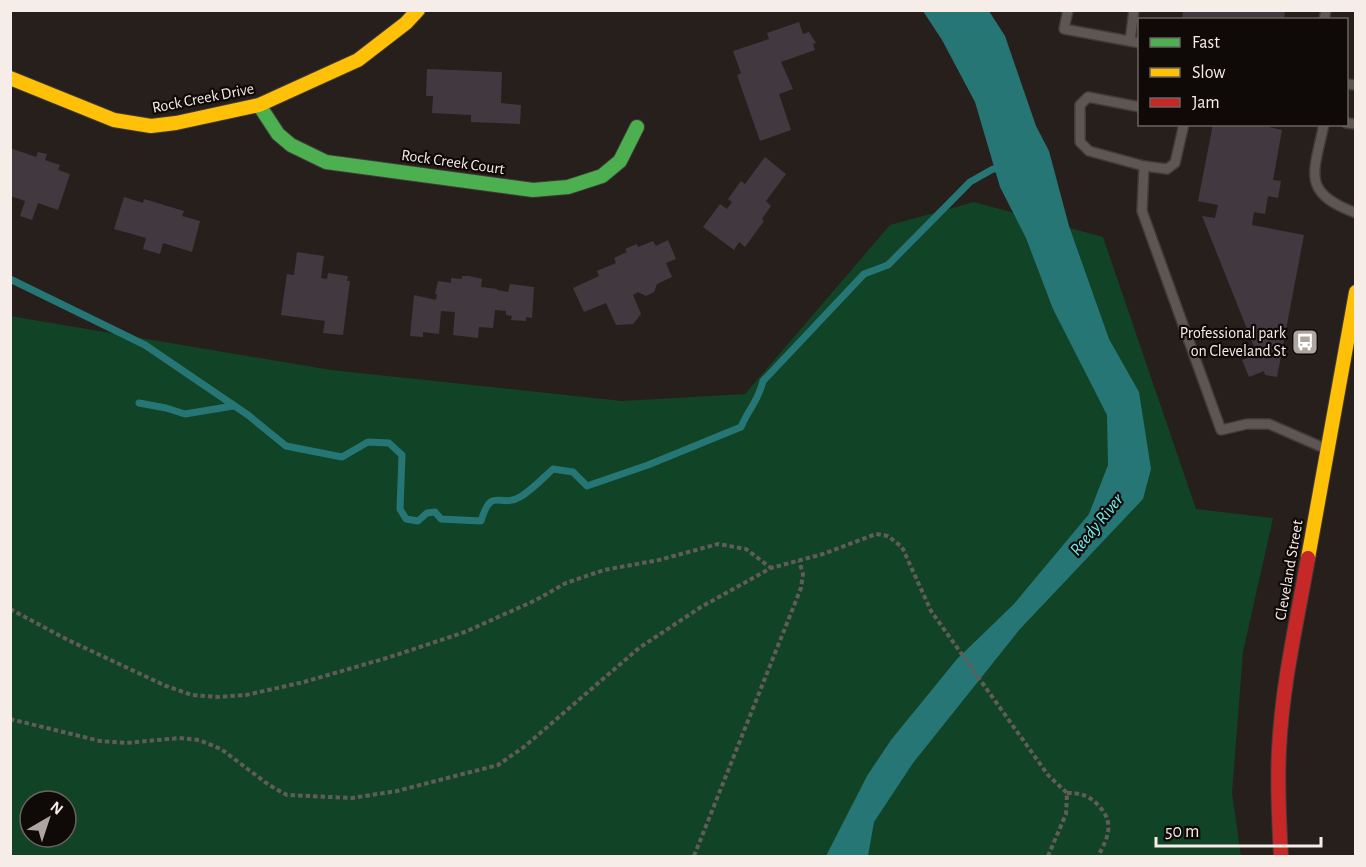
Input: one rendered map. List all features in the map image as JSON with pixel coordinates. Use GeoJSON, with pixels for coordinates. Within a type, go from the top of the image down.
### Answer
{"type":"FeatureCollection","features":[{"type":"Feature","properties":{"kind":"street","name":"Rock Creek Drive"},"geometry":{"type":"LineString","coordinates":[[10,78],[114,120],[151,126],[176,123],[260,105],[358,60],[406,23],[418,10]]}},
{"type":"Feature","properties":{"kind":"street","name":"Rock Creek Court"},"geometry":{"type":"LineString","coordinates":[[260,105],[278,134],[291,145],[326,162],[533,190],[566,189],[597,178],[619,162],[637,127]]}},
{"type":"Feature","properties":{"kind":"street","name":"Cleveland Street"},"geometry":{"type":"LineString","coordinates":[[1281,856],[1278,804],[1279,748],[1285,688],[1356,292]]}},
{"type":"Feature","properties":{"kind":"lane"},"geometry":{"type":"LineString","coordinates":[[1068,10],[1065,29],[1135,42],[1134,10]]}},
{"type":"Feature","properties":{"kind":"lane"},"geometry":{"type":"LineString","coordinates":[[1138,107],[1088,98],[1080,105],[1080,142],[1089,152],[1144,166],[1167,169],[1175,163],[1184,126]]}},
{"type":"Feature","properties":{"kind":"lane"},"geometry":{"type":"LineString","coordinates":[[1324,126],[1313,177],[1320,194],[1337,206],[1356,213]]}},
{"type":"Feature","properties":{"kind":"lane"},"geometry":{"type":"LineString","coordinates":[[1144,166],[1142,212],[1221,430],[1247,424],[1269,424],[1327,450]]}},
{"type":"Feature","properties":{"kind":"path"},"geometry":{"type":"LineString","coordinates":[[10,719],[26,721],[100,741],[126,743],[179,738],[199,740],[221,749],[287,795],[352,798],[397,791],[498,765],[524,747],[639,648],[701,607],[771,568],[823,554],[876,534],[888,536],[902,547],[931,610],[1048,775],[1067,793],[1081,793],[1093,800],[1107,814],[1109,830],[1098,856]]}},
{"type":"Feature","properties":{"kind":"path"},"geometry":{"type":"LineString","coordinates":[[10,609],[68,640],[166,686],[192,694],[218,697],[246,695],[304,682],[401,653],[465,632],[536,600],[566,583],[604,570],[659,560],[718,543],[746,549],[771,568]]}},
{"type":"Feature","properties":{"kind":"path"},"geometry":{"type":"LineString","coordinates":[[694,856],[801,588],[803,574],[799,561]]}},
{"type":"Feature","properties":{"kind":"path"},"geometry":{"type":"LineString","coordinates":[[1048,856],[1066,814],[1067,793]]}},
{"type":"Feature","properties":{"kind":"green space"},"geometry":{"type":"Polygon","coordinates":[[[974,202],[1103,237],[1196,509],[1273,518],[1243,652],[1232,793],[1241,856],[11,856],[10,316],[331,370],[622,401],[745,394],[890,225],[974,202]]]}},
{"type":"Feature","properties":{"kind":"water","name":"Reedy River"},"geometry":{"type":"Polygon","coordinates":[[[923,11],[989,11],[1005,36],[1036,126],[1049,151],[1069,226],[1109,339],[1139,392],[1151,469],[1143,499],[1020,629],[913,763],[874,822],[868,856],[826,856],[867,776],[891,740],[957,659],[1014,604],[1089,514],[1108,465],[1107,415],[1053,309],[1026,238],[1000,187],[975,102],[942,40],[923,11]]]}},
{"type":"Feature","properties":{"kind":"building"},"geometry":{"type":"Polygon","coordinates":[[[1183,10],[1285,10],[1284,18],[1182,18],[1183,10]]]}},
{"type":"Feature","properties":{"kind":"building"},"geometry":{"type":"Polygon","coordinates":[[[799,22],[803,34],[809,32],[816,43],[813,44],[815,50],[781,62],[793,89],[779,94],[791,130],[760,141],[737,75],[741,73],[733,51],[769,39],[767,33],[799,22]]]}},
{"type":"Feature","properties":{"kind":"building"},"geometry":{"type":"Polygon","coordinates":[[[427,69],[502,72],[501,103],[521,105],[520,124],[471,122],[471,115],[432,113],[433,96],[426,96],[427,69]]]}},
{"type":"Feature","properties":{"kind":"building"},"geometry":{"type":"Polygon","coordinates":[[[1213,126],[1264,126],[1282,130],[1273,180],[1281,181],[1278,198],[1268,196],[1265,214],[1254,212],[1252,225],[1304,235],[1277,377],[1265,375],[1264,371],[1249,377],[1242,360],[1257,354],[1202,216],[1215,218],[1218,205],[1198,201],[1213,126]]]}},
{"type":"Feature","properties":{"kind":"building"},"geometry":{"type":"Polygon","coordinates":[[[10,148],[36,157],[38,152],[47,154],[45,160],[60,165],[58,170],[70,174],[58,210],[38,203],[32,220],[20,216],[25,201],[10,196],[10,148]]]}},
{"type":"Feature","properties":{"kind":"building"},"geometry":{"type":"Polygon","coordinates":[[[765,157],[786,174],[766,201],[771,206],[762,219],[764,221],[745,247],[739,242],[734,250],[703,227],[720,204],[727,209],[732,202],[728,199],[741,181],[745,184],[765,157]]]}},
{"type":"Feature","properties":{"kind":"building"},"geometry":{"type":"Polygon","coordinates":[[[124,197],[143,203],[144,199],[184,211],[182,216],[200,221],[192,252],[163,243],[160,254],[143,249],[146,238],[114,229],[124,197]]]}},
{"type":"Feature","properties":{"kind":"building"},"geometry":{"type":"Polygon","coordinates":[[[668,240],[676,259],[666,263],[672,277],[657,284],[654,292],[646,296],[638,292],[633,295],[641,314],[633,324],[616,325],[606,303],[584,312],[573,288],[599,276],[597,271],[616,263],[614,258],[627,252],[625,249],[653,241],[656,246],[668,240]]]}},
{"type":"Feature","properties":{"kind":"building"},"geometry":{"type":"Polygon","coordinates":[[[297,252],[324,256],[321,278],[327,279],[328,273],[348,276],[347,281],[350,281],[343,335],[323,333],[325,321],[281,315],[287,274],[294,275],[297,252]]]}},
{"type":"Feature","properties":{"kind":"building"},"geometry":{"type":"Polygon","coordinates":[[[462,276],[482,279],[481,287],[508,292],[510,284],[534,287],[532,318],[526,317],[526,321],[511,320],[512,316],[506,315],[506,311],[495,310],[493,328],[479,327],[478,338],[453,335],[455,312],[441,311],[439,334],[423,332],[423,337],[410,336],[414,295],[436,300],[438,281],[451,283],[451,278],[462,279],[462,276]]]}},
{"type":"Feature","properties":{"kind":"waterway"},"geometry":{"type":"LineString","coordinates":[[10,279],[145,345],[248,415],[286,446],[342,457],[368,442],[389,443],[402,455],[400,509],[406,519],[418,521],[427,513],[435,512],[441,519],[481,521],[485,510],[493,501],[507,501],[520,497],[553,469],[573,472],[587,486],[648,465],[741,427],[759,394],[763,381],[864,274],[888,265],[970,182],[993,169],[1001,169]]}},
{"type":"Feature","properties":{"kind":"waterway"},"geometry":{"type":"LineString","coordinates":[[139,403],[185,414],[233,406]]}},
{"type":"Feature","properties":{"kind":"traffic: fast"},"geometry":{"type":"LineString","coordinates":[[259,105],[278,134],[291,145],[326,162],[533,190],[568,187],[602,176],[620,161],[637,127]]}},
{"type":"Feature","properties":{"kind":"traffic: slow"},"geometry":{"type":"LineString","coordinates":[[10,78],[114,120],[151,126],[176,123],[259,105],[358,60],[406,23],[418,10]]}},
{"type":"Feature","properties":{"kind":"traffic: slow"},"geometry":{"type":"LineString","coordinates":[[1308,558],[1356,292]]}},
{"type":"Feature","properties":{"kind":"traffic: jam"},"geometry":{"type":"LineString","coordinates":[[1281,856],[1278,776],[1283,701],[1308,558]]}},
{"type":"Feature","properties":{"kind":"place","name":"Professional park on Cleveland St"},"geometry":{"type":"Point","coordinates":[1305,342]}}]}
